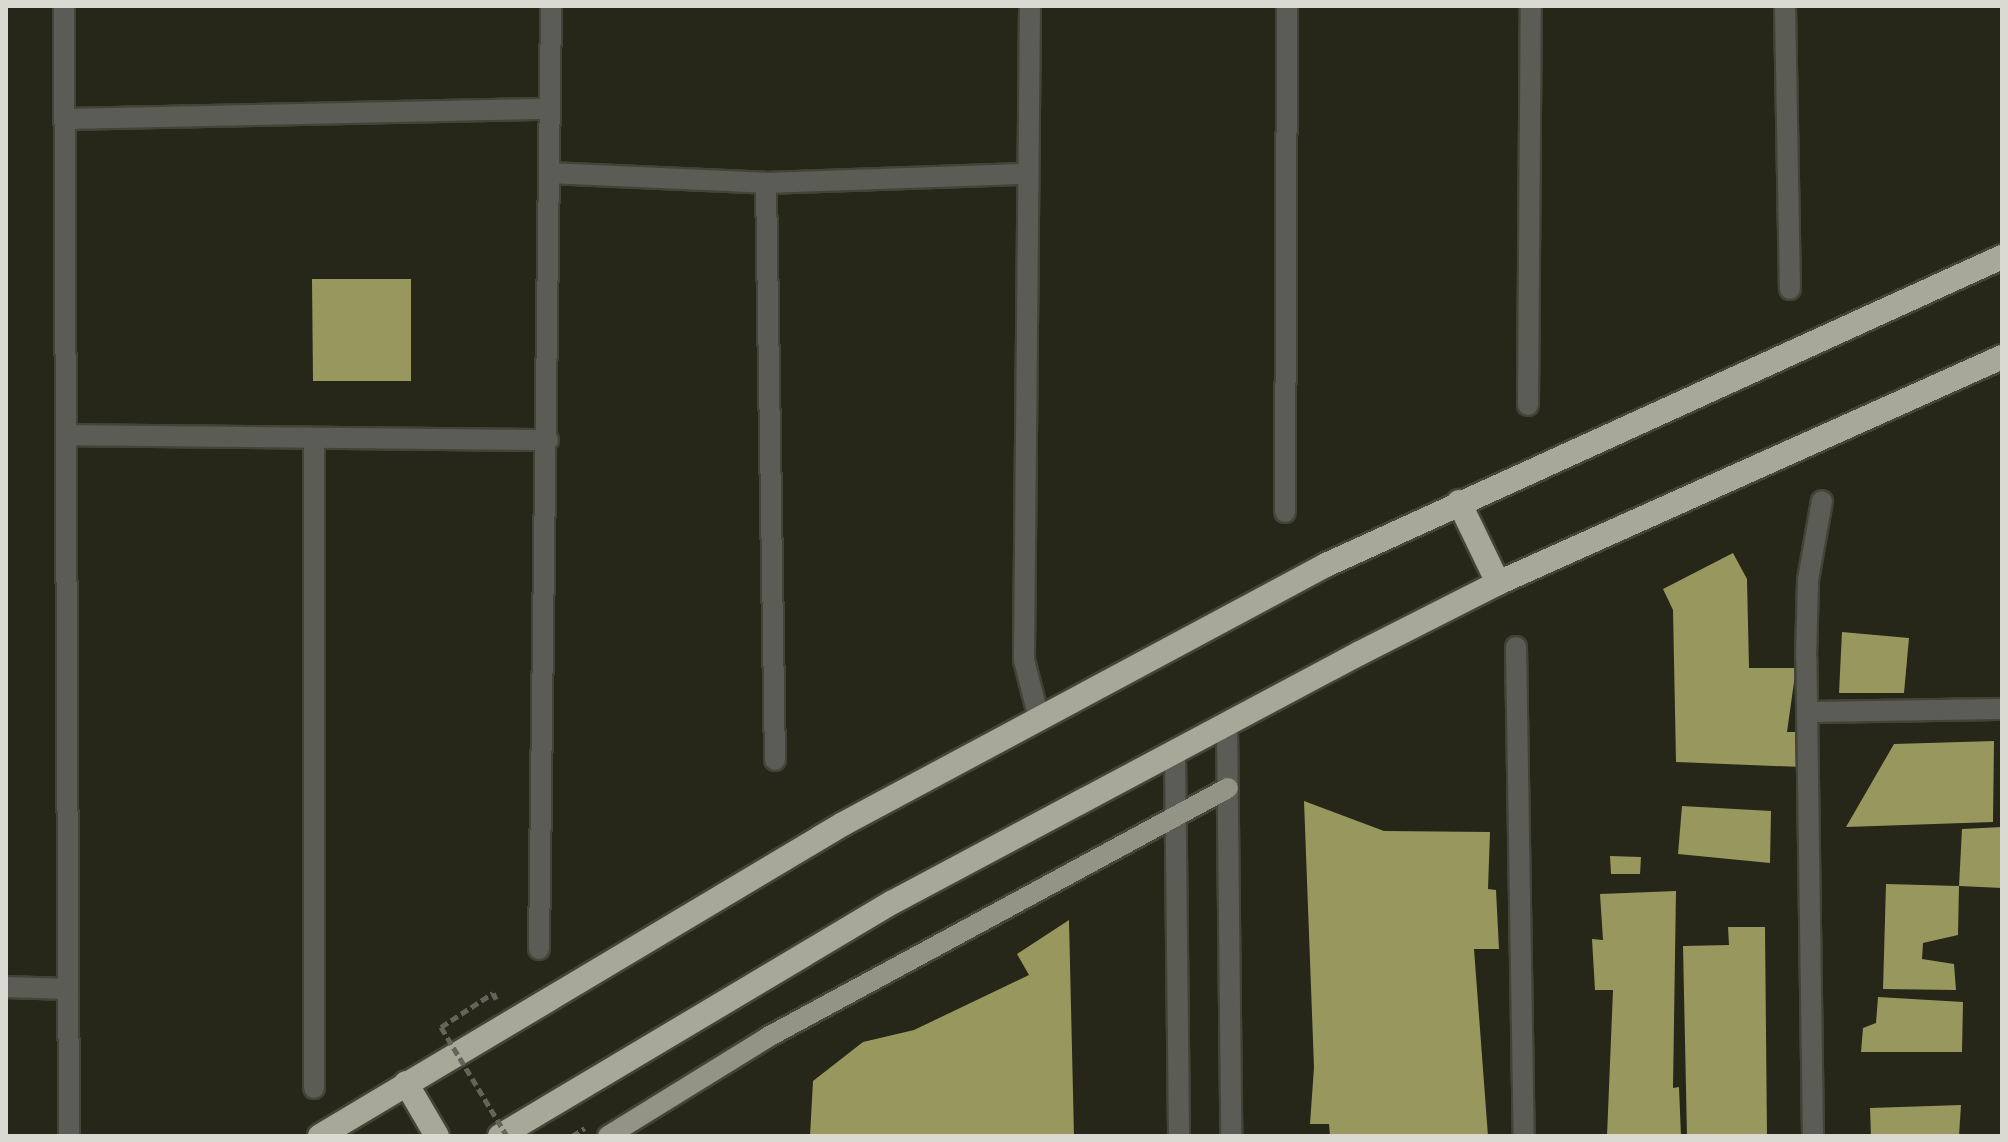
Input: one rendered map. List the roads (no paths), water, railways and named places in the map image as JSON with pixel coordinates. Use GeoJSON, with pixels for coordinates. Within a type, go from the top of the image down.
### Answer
{"type":"FeatureCollection","features":[{"type":"Feature","properties":{"kind":"highway"},"geometry":{"type":"LineString","coordinates":[[320,1136],[843,824],[1039,719],[1459,502],[2002,257]]}},
{"type":"Feature","properties":{"kind":"highway"},"geometry":{"type":"LineString","coordinates":[[500,1136],[893,902],[1498,583],[2002,357]]}},
{"type":"Feature","properties":{"kind":"highway"},"geometry":{"type":"LineString","coordinates":[[1459,502],[1498,583]]}},
{"type":"Feature","properties":{"kind":"highway"},"geometry":{"type":"LineString","coordinates":[[406,1083],[437,1136]]}},
{"type":"Feature","properties":{"kind":"main road"},"geometry":{"type":"LineString","coordinates":[[608,1136],[768,1037],[1228,788]]}},
{"type":"Feature","properties":{"kind":"street"},"geometry":{"type":"LineString","coordinates":[[64,6],[69,1136]]}},
{"type":"Feature","properties":{"kind":"street"},"geometry":{"type":"LineString","coordinates":[[539,949],[548,440],[551,6]]}},
{"type":"Feature","properties":{"kind":"street"},"geometry":{"type":"LineString","coordinates":[[1030,6],[1024,660],[1039,719]]}},
{"type":"Feature","properties":{"kind":"street"},"geometry":{"type":"LineString","coordinates":[[1285,512],[1287,6]]}},
{"type":"Feature","properties":{"kind":"street"},"geometry":{"type":"LineString","coordinates":[[1528,405],[1531,6]]}},
{"type":"Feature","properties":{"kind":"street"},"geometry":{"type":"LineString","coordinates":[[1785,6],[1790,289]]}},
{"type":"Feature","properties":{"kind":"street"},"geometry":{"type":"LineString","coordinates":[[64,119],[550,109]]}},
{"type":"Feature","properties":{"kind":"street"},"geometry":{"type":"LineString","coordinates":[[549,173],[766,183],[1028,174]]}},
{"type":"Feature","properties":{"kind":"street"},"geometry":{"type":"LineString","coordinates":[[766,183],[775,760]]}},
{"type":"Feature","properties":{"kind":"street"},"geometry":{"type":"LineString","coordinates":[[66,435],[548,440]]}},
{"type":"Feature","properties":{"kind":"street"},"geometry":{"type":"LineString","coordinates":[[314,438],[314,1088]]}},
{"type":"Feature","properties":{"kind":"street"},"geometry":{"type":"LineString","coordinates":[[1813,1136],[1808,580],[1822,501]]}},
{"type":"Feature","properties":{"kind":"street"},"geometry":{"type":"LineString","coordinates":[[1516,647],[1524,1136]]}},
{"type":"Feature","properties":{"kind":"street"},"geometry":{"type":"LineString","coordinates":[[1808,712],[2002,709]]}},
{"type":"Feature","properties":{"kind":"street"},"geometry":{"type":"LineString","coordinates":[[1227,724],[1231,1136]]}},
{"type":"Feature","properties":{"kind":"street"},"geometry":{"type":"LineString","coordinates":[[1175,753],[1179,1136]]}},
{"type":"Feature","properties":{"kind":"street"},"geometry":{"type":"LineString","coordinates":[[6,987],[66,989]]}}]}
